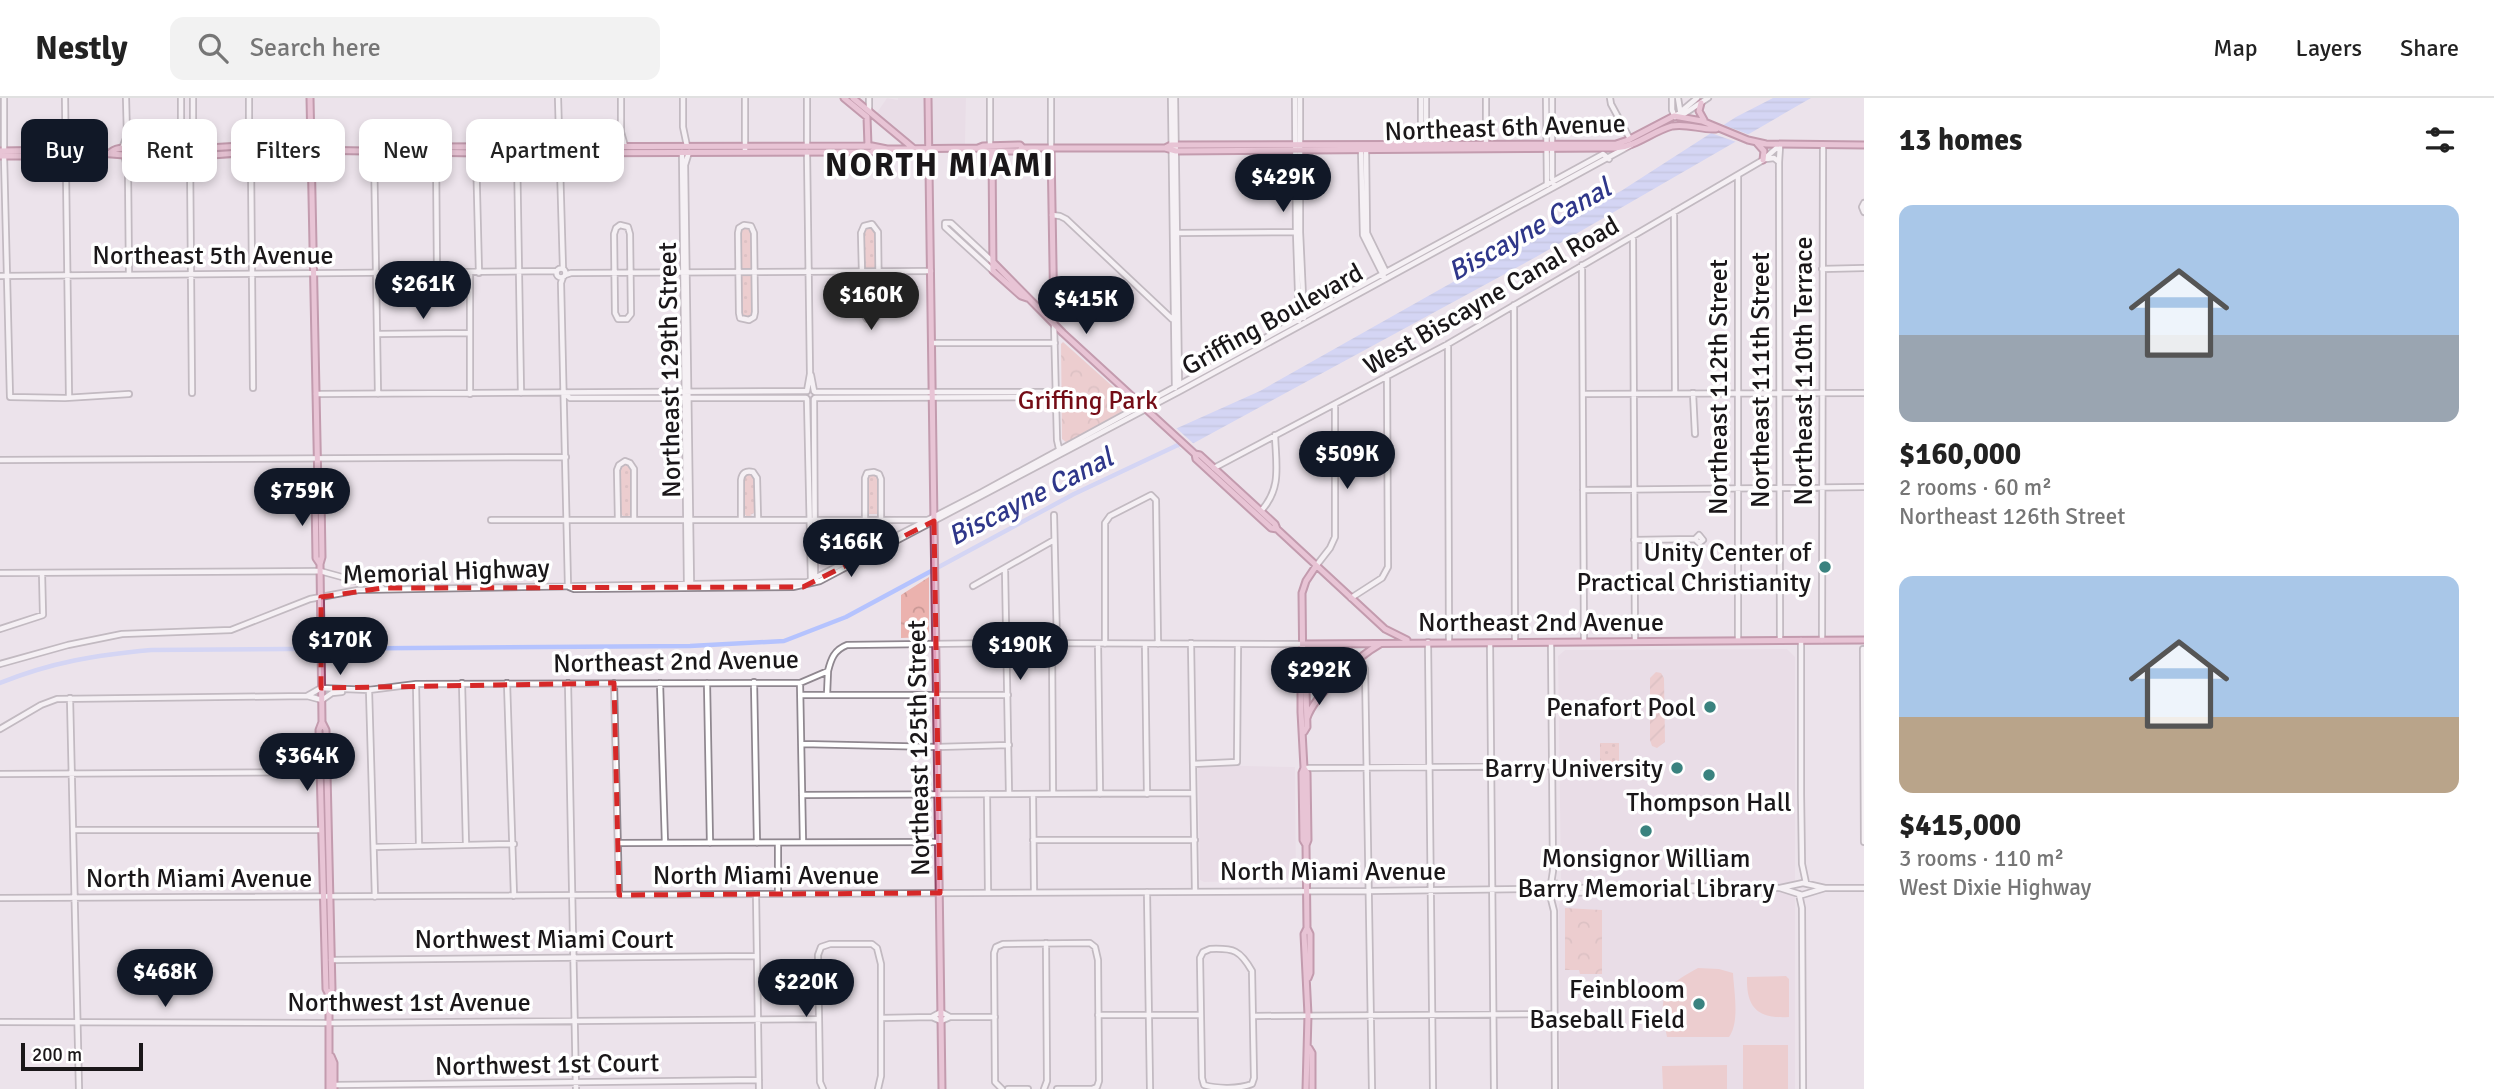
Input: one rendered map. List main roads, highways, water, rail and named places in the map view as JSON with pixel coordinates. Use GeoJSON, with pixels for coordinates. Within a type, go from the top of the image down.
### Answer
{"type":"FeatureCollection","features":[{"type":"Feature","properties":{"kind":"main road"},"geometry":{"type":"LineString","coordinates":[[310,98],[310,119]]}},
{"type":"Feature","properties":{"kind":"main road"},"geometry":{"type":"LineString","coordinates":[[844,98],[913,148]]}},
{"type":"Feature","properties":{"kind":"main road","name":"Northeast 125th Street"},"geometry":{"type":"LineString","coordinates":[[928,98],[942,1089]]}},
{"type":"Feature","properties":{"kind":"main road"},"geometry":{"type":"LineString","coordinates":[[854,99],[868,114],[868,146]]}},
{"type":"Feature","properties":{"kind":"main road"},"geometry":{"type":"LineString","coordinates":[[1699,100],[1700,114],[1706,123]]}},
{"type":"Feature","properties":{"kind":"main road"},"geometry":{"type":"LineString","coordinates":[[1678,116],[1687,125]]}},
{"type":"Feature","properties":{"kind":"main road","name":"Northeast 6th Avenue"},"geometry":{"type":"LineString","coordinates":[[1678,116],[1706,123],[1716,129]]}},
{"type":"Feature","properties":{"kind":"main road","name":"Griffing Boulevard"},"geometry":{"type":"LineString","coordinates":[[1672,127],[1678,116]]}},
{"type":"Feature","properties":{"kind":"main road","name":"Griffing Boulevard"},"geometry":{"type":"LineString","coordinates":[[1620,143],[1631,142],[1678,116]]}},
{"type":"Feature","properties":{"kind":"main road","name":"Northeast 6th Avenue"},"geometry":{"type":"LineString","coordinates":[[688,149],[698,146],[795,152],[868,146],[1019,151],[1023,148],[1618,148],[1672,127],[1687,125],[1716,129],[1757,143],[1864,145]]}},
{"type":"Feature","properties":{"kind":"main road","name":"Northeast 6th Avenue"},"geometry":{"type":"LineString","coordinates":[[1549,146],[1620,143]]}},
{"type":"Feature","properties":{"kind":"main road"},"geometry":{"type":"LineString","coordinates":[[1757,143],[1764,151],[1763,160]]}},
{"type":"Feature","properties":{"kind":"main road","name":"Northeast 6th Avenue"},"geometry":{"type":"LineString","coordinates":[[624,146],[871,152],[879,148]]}},
{"type":"Feature","properties":{"kind":"main road"},"geometry":{"type":"LineString","coordinates":[[681,149],[698,146]]}},
{"type":"Feature","properties":{"kind":"main road"},"geometry":{"type":"LineString","coordinates":[[991,148],[993,271],[1036,306],[1143,407],[1275,523],[1277,530]]}},
{"type":"Feature","properties":{"kind":"main road"},"geometry":{"type":"LineString","coordinates":[[1051,148],[1054,323]]}},
{"type":"Feature","properties":{"kind":"main road","name":"Northeast 6th Avenue"},"geometry":{"type":"LineString","coordinates":[[2,153],[61,150],[111,152],[114,155],[123,152],[131,155],[133,150],[188,153],[191,149],[231,149]]}},
{"type":"Feature","properties":{"kind":"main road","name":"Northeast 6th Avenue"},"geometry":{"type":"LineString","coordinates":[[624,151],[667,152],[681,149]]}},
{"type":"Feature","properties":{"kind":"main road"},"geometry":{"type":"LineString","coordinates":[[667,152],[688,149]]}},
{"type":"Feature","properties":{"kind":"main road"},"geometry":{"type":"LineString","coordinates":[[904,149],[918,156],[930,170]]}},
{"type":"Feature","properties":{"kind":"main road"},"geometry":{"type":"LineString","coordinates":[[312,182],[318,490],[315,497],[316,558],[320,567],[321,597],[321,830],[331,960],[332,989],[329,995]]}},
{"type":"Feature","properties":{"kind":"main road"},"geometry":{"type":"LineString","coordinates":[[993,262],[1025,292],[1027,298]]}},
{"type":"Feature","properties":{"kind":"main road"},"geometry":{"type":"LineString","coordinates":[[1036,306],[1045,305],[1053,299]]}},
{"type":"Feature","properties":{"kind":"main road"},"geometry":{"type":"LineString","coordinates":[[1195,454],[1196,459],[1270,528],[1277,530],[1387,630],[1410,642]]}},
{"type":"Feature","properties":{"kind":"main road"},"geometry":{"type":"LineString","coordinates":[[1304,732],[1301,727],[1303,590],[1316,566]]}},
{"type":"Feature","properties":{"kind":"main road"},"geometry":{"type":"LineString","coordinates":[[1374,643],[1384,637],[1387,630]]}},
{"type":"Feature","properties":{"kind":"main road","name":"Northeast 2nd Avenue"},"geometry":{"type":"LineString","coordinates":[[1303,644],[1864,640]]}},
{"type":"Feature","properties":{"kind":"main road"},"geometry":{"type":"LineString","coordinates":[[1307,718],[1317,699],[1359,658],[1382,643]]}},
{"type":"Feature","properties":{"kind":"main road"},"geometry":{"type":"LineString","coordinates":[[1303,682],[1306,688],[1307,718],[1302,773],[1303,840],[1306,845],[1307,928],[1310,934],[1308,1015],[1312,1089]]}},
{"type":"Feature","properties":{"kind":"main road"},"geometry":{"type":"LineString","coordinates":[[322,722],[326,730],[327,897],[324,934],[331,1056],[334,1063],[332,1088]]}},
{"type":"Feature","properties":{"kind":"main road"},"geometry":{"type":"LineString","coordinates":[[324,934],[328,958],[331,960]]}},
{"type":"Feature","properties":{"kind":"main road"},"geometry":{"type":"LineString","coordinates":[[1306,1089],[1306,1053],[1309,1048]]}},
{"type":"Feature","properties":{"kind":"water"},"geometry":{"type":"Polygon","coordinates":[[[1773,98],[1811,98],[1536,257],[1181,450],[1164,434],[1260,391],[1538,234],[1621,191],[1736,117],[1773,98]]]}},
{"type":"Feature","properties":{"kind":"waterway","name":"Biscayne Canal"},"geometry":{"type":"LineString","coordinates":[[0,683],[74,660],[151,650],[690,646],[784,641],[846,617],[1074,494],[1180,444]]}},
{"type":"Feature","properties":{"kind":"place","name":"Unity Center of Practical Christianity"},"geometry":{"type":"Point","coordinates":[1825,567]}},
{"type":"Feature","properties":{"kind":"place","name":"Penafort Pool"},"geometry":{"type":"Point","coordinates":[1710,707]}},
{"type":"Feature","properties":{"kind":"place","name":"Barry University"},"geometry":{"type":"Point","coordinates":[1677,768]}},
{"type":"Feature","properties":{"kind":"place","name":"Thompson Hall"},"geometry":{"type":"Point","coordinates":[1709,775]}},
{"type":"Feature","properties":{"kind":"place","name":"Monsignor William Barry Memorial Library"},"geometry":{"type":"Point","coordinates":[1646,831]}},
{"type":"Feature","properties":{"kind":"place","name":"Feinbloom Baseball Field"},"geometry":{"type":"Point","coordinates":[1699,1004]}},
{"type":"Feature","properties":{"kind":"district","name":"NORTH MIAMI"},"geometry":{"type":"Point","coordinates":[940,164]}},
{"type":"Feature","properties":{"kind":"park label","name":"Griffing Park"},"geometry":{"type":"Point","coordinates":[1088,400]}}]}
